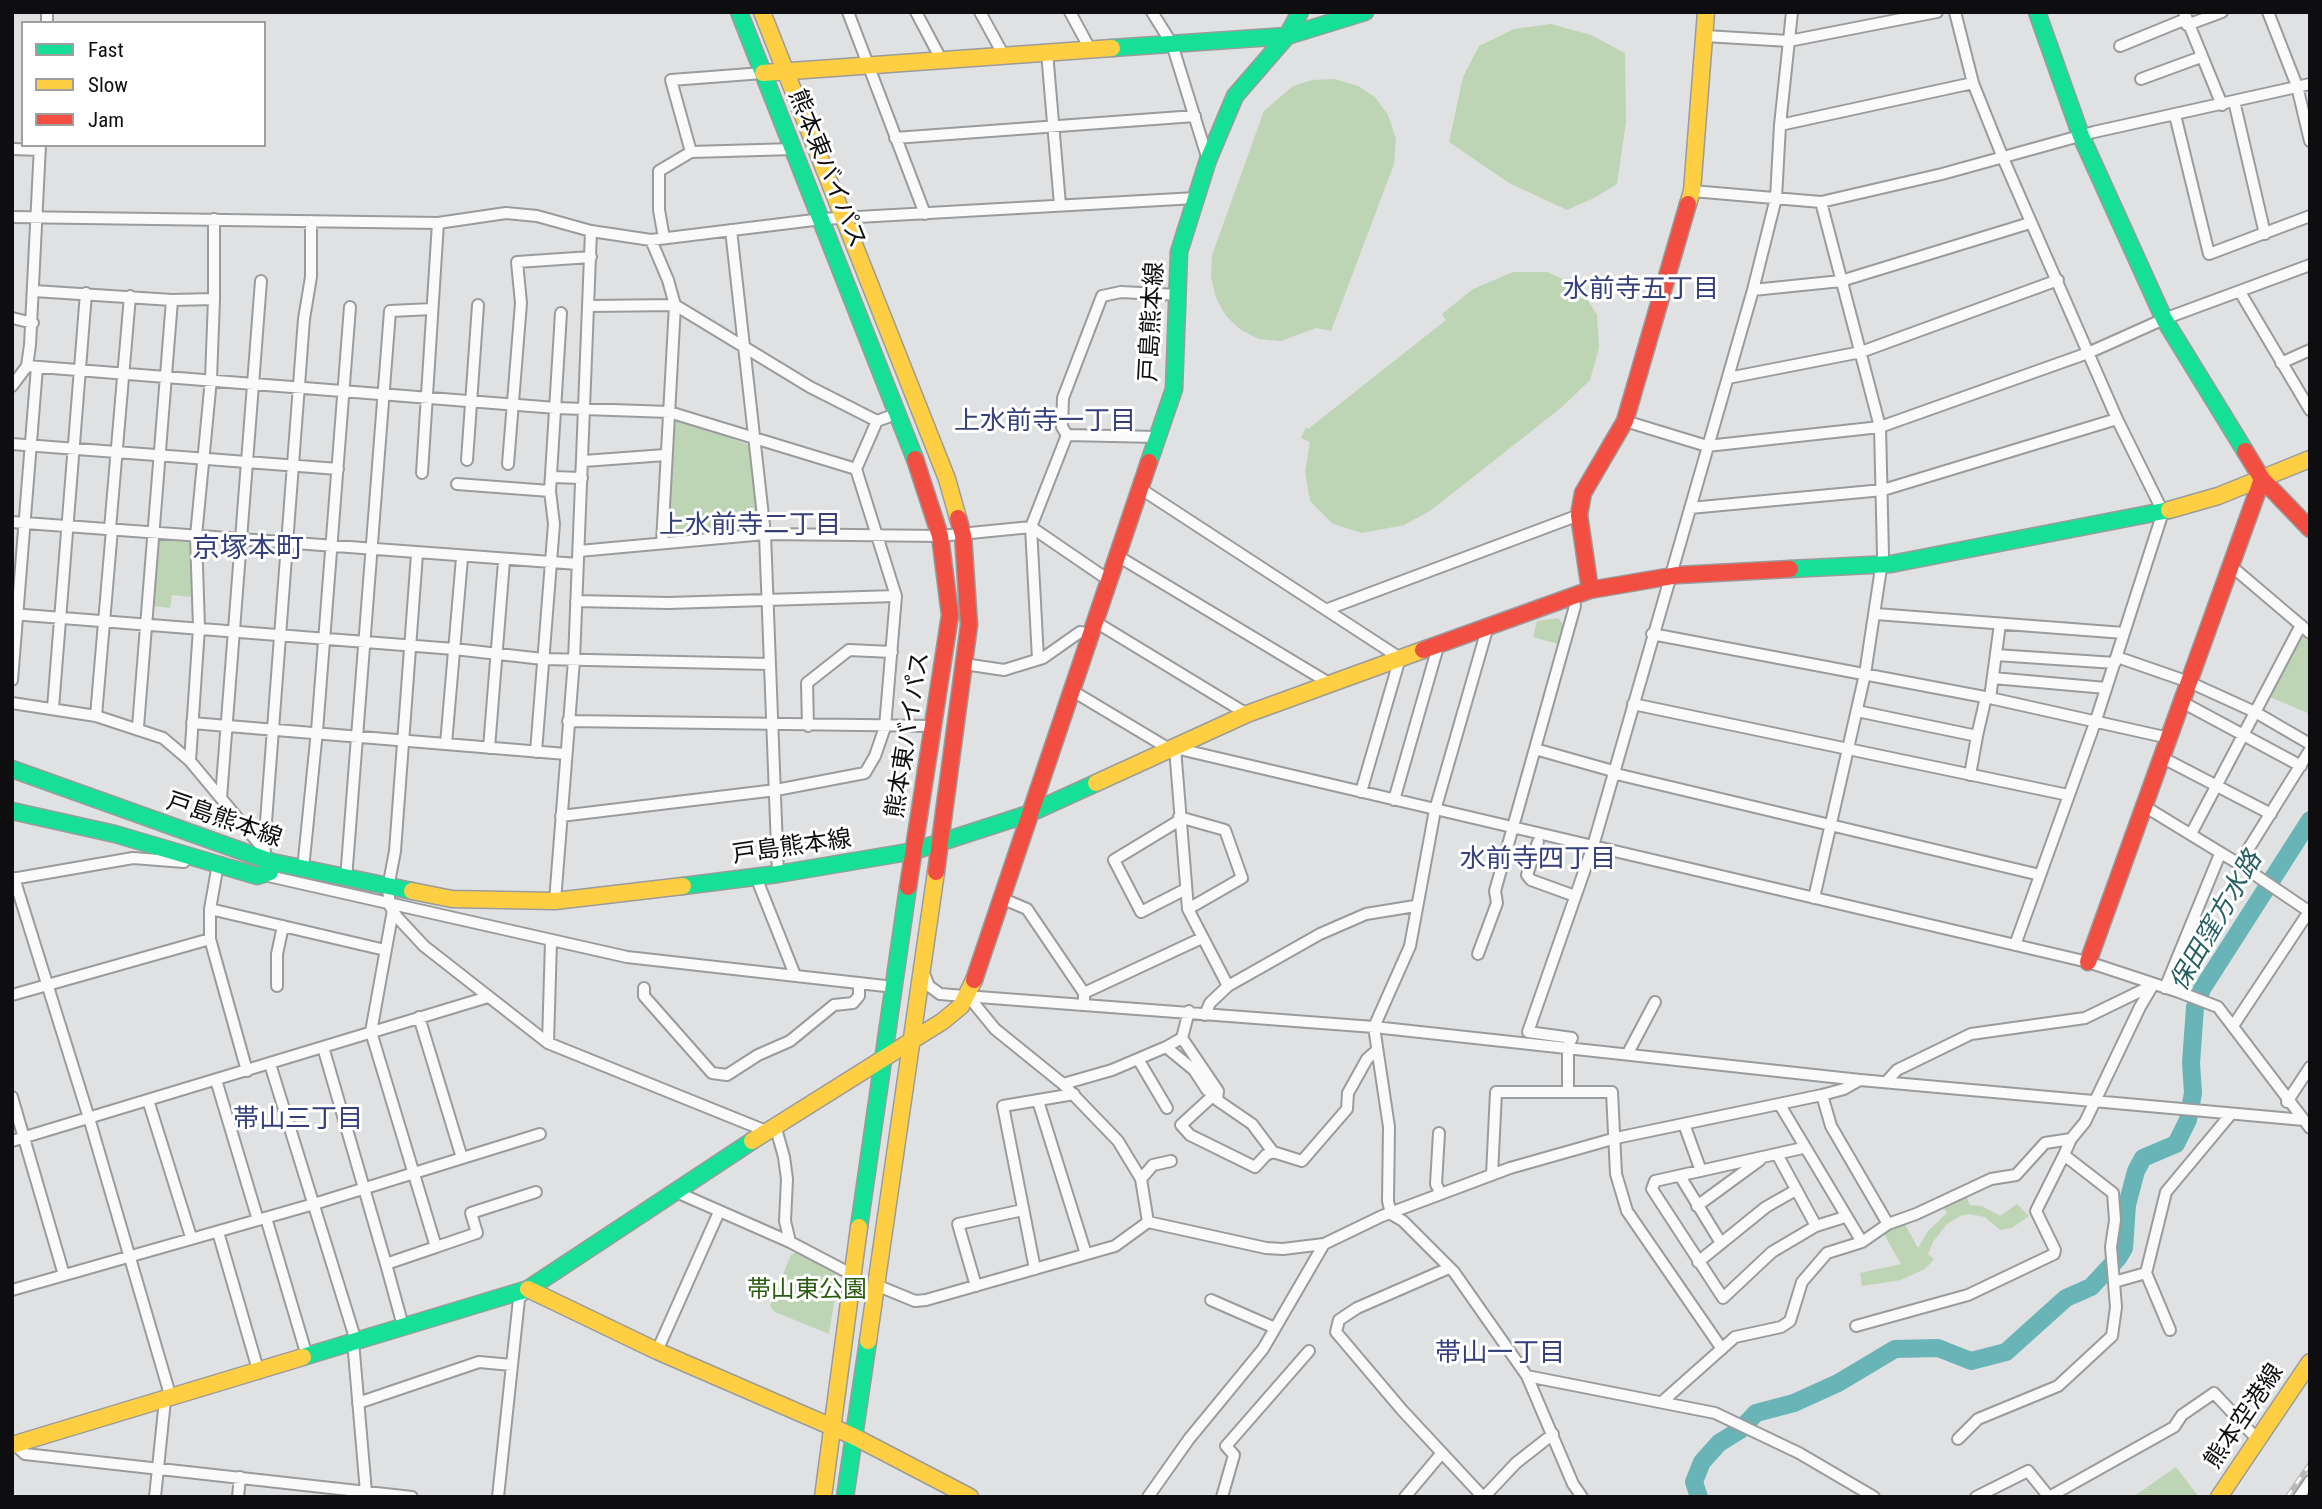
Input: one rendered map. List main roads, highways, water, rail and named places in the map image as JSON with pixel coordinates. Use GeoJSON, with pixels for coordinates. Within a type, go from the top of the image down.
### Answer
{"type":"FeatureCollection","features":[{"type":"Feature","properties":{"kind":"main road","name":"熊本東バイパス"},"geometry":{"type":"LineString","coordinates":[[738,12],[914,455],[940,536],[946,566],[950,615],[882,1059],[822,1497]]}},
{"type":"Feature","properties":{"kind":"main road","name":"熊本東バイパス"},"geometry":{"type":"LineString","coordinates":[[762,12],[947,479],[963,535],[969,625],[923,974],[845,1497]]}},
{"type":"Feature","properties":{"kind":"main road","name":"戸島熊本線"},"geometry":{"type":"LineString","coordinates":[[12,769],[267,862],[388,888],[480,902],[555,901],[778,874],[914,851],[1028,814],[1174,388],[1180,252],[1208,160],[1235,96],[1287,36],[1300,12]]}},
{"type":"Feature","properties":{"kind":"main road"},"geometry":{"type":"LineString","coordinates":[[763,73],[1287,36],[1365,12]]}},
{"type":"Feature","properties":{"kind":"main road"},"geometry":{"type":"LineString","coordinates":[[1590,590],[1578,515],[1583,493],[1625,421],[1692,191],[1706,12]]}},
{"type":"Feature","properties":{"kind":"main road"},"geometry":{"type":"LineString","coordinates":[[2037,12],[2081,136],[2164,319],[2262,479],[2310,529]]}},
{"type":"Feature","properties":{"kind":"main road"},"geometry":{"type":"LineString","coordinates":[[14,1445],[259,1373],[527,1289],[770,1128],[943,1021],[968,996],[1028,814],[1247,714],[1590,590],[1669,576],[1882,566],[2163,512],[2262,479],[2310,459]]}},
{"type":"Feature","properties":{"kind":"main road"},"geometry":{"type":"LineString","coordinates":[[2088,962],[2262,479]]}},
{"type":"Feature","properties":{"kind":"main road"},"geometry":{"type":"LineString","coordinates":[[12,811],[115,834],[257,876],[267,862]]}},
{"type":"Feature","properties":{"kind":"main road"},"geometry":{"type":"LineString","coordinates":[[527,1289],[657,1351],[830,1429],[853,1436],[970,1497]]}},
{"type":"Feature","properties":{"kind":"main road","name":"熊本空港線"},"geometry":{"type":"LineString","coordinates":[[2219,1497],[2310,1362]]}},
{"type":"Feature","properties":{"kind":"waterway","name":"保田窪方水路"},"geometry":{"type":"LineString","coordinates":[[1699,1497],[1694,1482],[1702,1462],[1719,1443],[1740,1430],[1756,1413],[1794,1403],[1838,1383],[1895,1349],[1938,1348],[1971,1361],[2006,1352],[2066,1298],[2091,1287],[2118,1258],[2124,1248],[2127,1205],[2136,1171],[2143,1158],[2176,1144],[2188,1120],[2193,1093],[2191,1063],[2195,1007],[2202,989],[2310,820]]}},
{"type":"Feature","properties":{"kind":"railway"},"geometry":{"type":"LineString","coordinates":[[2287,1497],[2310,1464]]}},
{"type":"Feature","properties":{"kind":"district","name":"水前寺五丁目"},"geometry":{"type":"Point","coordinates":[1641,290]}},
{"type":"Feature","properties":{"kind":"district","name":"上水前寺一丁目"},"geometry":{"type":"Point","coordinates":[1045,422]}},
{"type":"Feature","properties":{"kind":"district","name":"上水前寺二丁目"},"geometry":{"type":"Point","coordinates":[750,526]}},
{"type":"Feature","properties":{"kind":"district","name":"京塚本町"},"geometry":{"type":"Point","coordinates":[248,550]}},
{"type":"Feature","properties":{"kind":"district","name":"水前寺四丁目"},"geometry":{"type":"Point","coordinates":[1538,860]}},
{"type":"Feature","properties":{"kind":"district","name":"帯山三丁目"},"geometry":{"type":"Point","coordinates":[298,1120]}},
{"type":"Feature","properties":{"kind":"district","name":"帯山一丁目"},"geometry":{"type":"Point","coordinates":[1500,1354]}},
{"type":"Feature","properties":{"kind":"park label","name":"帯山東公園"},"geometry":{"type":"Point","coordinates":[807,1291]}}]}
